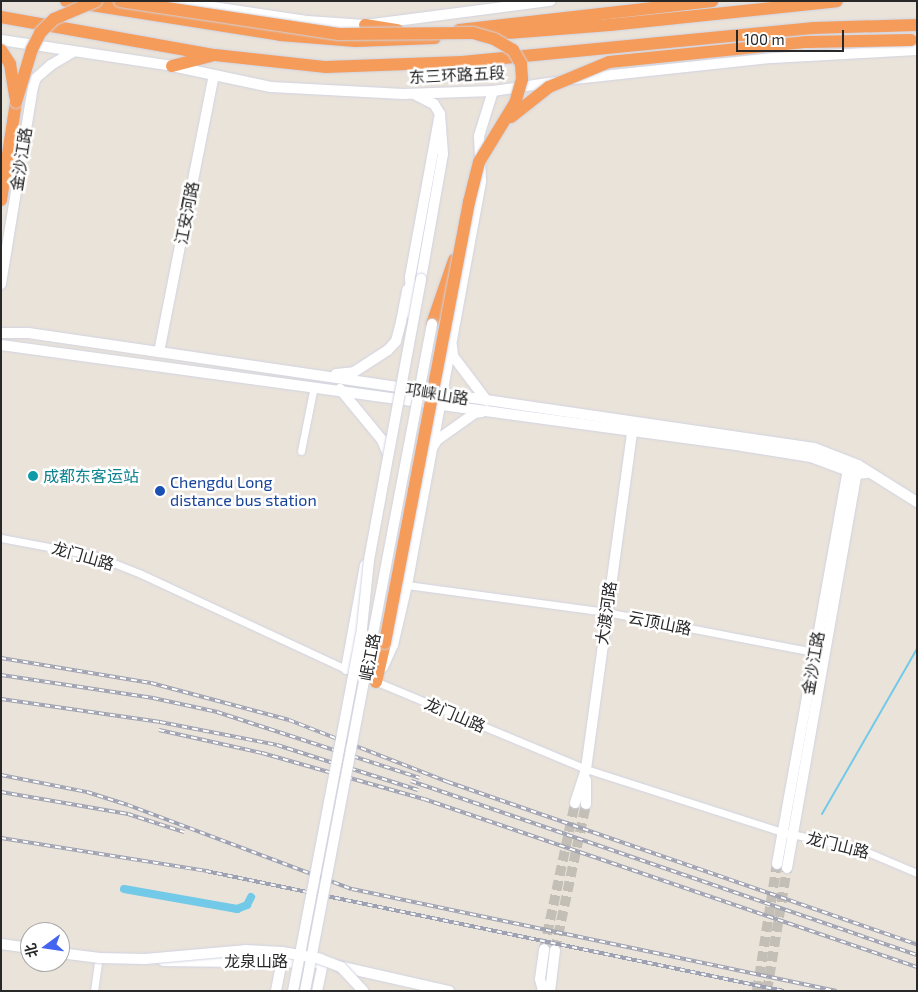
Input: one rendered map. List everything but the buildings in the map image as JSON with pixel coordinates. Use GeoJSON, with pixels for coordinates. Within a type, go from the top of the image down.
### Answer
{"type":"FeatureCollection","features":[{"type":"Feature","properties":{"kind":"highway"},"geometry":{"type":"LineString","coordinates":[[66,1],[280,35],[356,41],[473,33],[494,39],[513,50],[520,64],[522,79],[515,103],[480,162],[461,239],[376,682]]}},
{"type":"Feature","properties":{"kind":"highway"},"geometry":{"type":"LineString","coordinates":[[1,200],[16,102],[32,49],[40,33],[54,19],[96,1]]}},
{"type":"Feature","properties":{"kind":"highway"},"geometry":{"type":"LineString","coordinates":[[120,1],[340,34],[442,35],[610,26],[837,1]]}},
{"type":"Feature","properties":{"kind":"highway"},"geometry":{"type":"LineString","coordinates":[[365,25],[442,35],[712,1]]}},
{"type":"Feature","properties":{"kind":"highway","name":"东三环路五段"},"geometry":{"type":"LineString","coordinates":[[1,17],[215,55],[317,67],[405,66],[814,28],[917,25]]}},
{"type":"Feature","properties":{"kind":"highway"},"geometry":{"type":"LineString","coordinates":[[504,123],[549,88],[610,62],[807,42],[915,43]]}},
{"type":"Feature","properties":{"kind":"highway"},"geometry":{"type":"LineString","coordinates":[[1,50],[12,74],[16,102]]}},
{"type":"Feature","properties":{"kind":"highway"},"geometry":{"type":"LineString","coordinates":[[172,66],[215,55]]}},
{"type":"Feature","properties":{"kind":"highway"},"geometry":{"type":"LineString","coordinates":[[432,324],[461,239]]}},
{"type":"Feature","properties":{"kind":"main road"},"geometry":{"type":"LineString","coordinates":[[174,1],[307,21],[365,25],[550,1]]}},
{"type":"Feature","properties":{"kind":"main road","name":"东三环路五段"},"geometry":{"type":"LineString","coordinates":[[1,40],[172,66],[271,87],[403,94],[493,91],[766,58],[915,43]]}},
{"type":"Feature","properties":{"kind":"main road","name":"金沙江路"},"geometry":{"type":"LineString","coordinates":[[1,284],[36,78],[46,69],[73,52]]}},
{"type":"Feature","properties":{"kind":"main road","name":"江安河路"},"geometry":{"type":"LineString","coordinates":[[159,352],[214,75]]}},
{"type":"Feature","properties":{"kind":"main road"},"geometry":{"type":"LineString","coordinates":[[376,682],[393,645],[406,585],[428,455],[452,344],[481,181],[479,136],[493,91]]}},
{"type":"Feature","properties":{"kind":"main road"},"geometry":{"type":"LineString","coordinates":[[324,376],[354,372],[388,350],[402,322],[440,114],[434,104],[420,96],[403,94]]}},
{"type":"Feature","properties":{"kind":"main road","name":"岷江路"},"geometry":{"type":"LineString","coordinates":[[293,991],[362,628],[369,560],[441,171],[440,114]]}},
{"type":"Feature","properties":{"kind":"main road"},"geometry":{"type":"LineString","coordinates":[[346,669],[412,309],[410,277]]}},
{"type":"Feature","properties":{"kind":"main road","name":"岷江路"},"geometry":{"type":"LineString","coordinates":[[305,991],[432,324]]}},
{"type":"Feature","properties":{"kind":"main road","name":"邛崃山路"},"geometry":{"type":"LineString","coordinates":[[1,333],[28,333],[324,376],[397,392],[633,427],[812,457],[856,469],[917,502]]}},
{"type":"Feature","properties":{"kind":"main road"},"geometry":{"type":"LineString","coordinates":[[428,455],[437,440],[487,406],[453,356],[452,344]]}},
{"type":"Feature","properties":{"kind":"main road","name":"邛崃山路"},"geometry":{"type":"LineString","coordinates":[[1,345],[314,386],[397,392]]}},
{"type":"Feature","properties":{"kind":"main road"},"geometry":{"type":"LineString","coordinates":[[340,389],[382,440],[387,452]]}},
{"type":"Feature","properties":{"kind":"main road","name":"大渡河路"},"geometry":{"type":"LineString","coordinates":[[580,804],[633,427]]}},
{"type":"Feature","properties":{"kind":"main road","name":"金沙江路"},"geometry":{"type":"LineString","coordinates":[[782,866],[819,653],[856,469]]}},
{"type":"Feature","properties":{"kind":"main road"},"geometry":{"type":"LineString","coordinates":[[1,944],[20,947]]}},
{"type":"Feature","properties":{"kind":"main road"},"geometry":{"type":"LineString","coordinates":[[542,991],[540,979],[544,949]]}},
{"type":"Feature","properties":{"kind":"main road"},"geometry":{"type":"LineString","coordinates":[[1,950],[20,950]]}},
{"type":"Feature","properties":{"kind":"main road"},"geometry":{"type":"LineString","coordinates":[[70,955],[145,959],[245,950],[282,952],[320,959],[341,967],[363,991]]}},
{"type":"Feature","properties":{"kind":"main road"},"geometry":{"type":"LineString","coordinates":[[550,991],[555,950]]}},
{"type":"Feature","properties":{"kind":"main road","name":"龙泉山路"},"geometry":{"type":"LineString","coordinates":[[70,956],[98,962],[282,960],[323,963],[449,991]]}},
{"type":"Feature","properties":{"kind":"main road"},"geometry":{"type":"LineString","coordinates":[[276,991],[282,960]]}},
{"type":"Feature","properties":{"kind":"main road"},"geometry":{"type":"LineString","coordinates":[[317,991],[323,963]]}},
{"type":"Feature","properties":{"kind":"street"},"geometry":{"type":"LineString","coordinates":[[301,452],[314,386]]}},
{"type":"Feature","properties":{"kind":"street","name":"龙门山路"},"geometry":{"type":"LineString","coordinates":[[1,538],[96,556],[346,669],[586,769],[787,833],[858,848],[917,873]]}},
{"type":"Feature","properties":{"kind":"street","name":"云顶山路"},"geometry":{"type":"LineString","coordinates":[[406,585],[606,612],[819,653]]}},
{"type":"Feature","properties":{"kind":"street"},"geometry":{"type":"LineString","coordinates":[[94,991],[98,962]]}},
{"type":"Feature","properties":{"kind":"waterway"},"geometry":{"type":"LineString","coordinates":[[822,814],[917,649]]}},
{"type":"Feature","properties":{"kind":"waterway"},"geometry":{"type":"LineString","coordinates":[[124,889],[237,909],[247,905],[251,897]]}},
{"type":"Feature","properties":{"kind":"tunnel"},"geometry":{"type":"LineString","coordinates":[[544,949],[575,803]]}},
{"type":"Feature","properties":{"kind":"tunnel"},"geometry":{"type":"LineString","coordinates":[[555,950],[586,804]]}},
{"type":"Feature","properties":{"kind":"tunnel"},"geometry":{"type":"LineString","coordinates":[[757,991],[777,864]]}},
{"type":"Feature","properties":{"kind":"tunnel"},"geometry":{"type":"LineString","coordinates":[[767,991],[787,868]]}},
{"type":"Feature","properties":{"kind":"railway"},"geometry":{"type":"LineString","coordinates":[[1,658],[151,683],[289,720],[448,782],[917,944]]}},
{"type":"Feature","properties":{"kind":"railway"},"geometry":{"type":"LineString","coordinates":[[1,675],[153,698],[217,712],[420,778]]}},
{"type":"Feature","properties":{"kind":"railway"},"geometry":{"type":"LineString","coordinates":[[1,699],[160,722],[277,745],[418,790]]}},
{"type":"Feature","properties":{"kind":"railway"},"geometry":{"type":"LineString","coordinates":[[159,730],[262,753],[424,799],[917,967]]}},
{"type":"Feature","properties":{"kind":"railway"},"geometry":{"type":"LineString","coordinates":[[1,775],[87,792],[128,805],[352,889],[836,991]]}},
{"type":"Feature","properties":{"kind":"railway"},"geometry":{"type":"LineString","coordinates":[[411,781],[917,955]]}},
{"type":"Feature","properties":{"kind":"railway"},"geometry":{"type":"LineString","coordinates":[[1,792],[128,814],[184,832]]}},
{"type":"Feature","properties":{"kind":"railway"},"geometry":{"type":"LineString","coordinates":[[1,838],[206,871],[784,991]]}},
{"type":"Feature","properties":{"kind":"place","name":"成都东客运站"},"geometry":{"type":"Point","coordinates":[33,476]}},
{"type":"Feature","properties":{"kind":"place","name":"Chengdu Long distance bus station"},"geometry":{"type":"Point","coordinates":[160,491]}}]}
